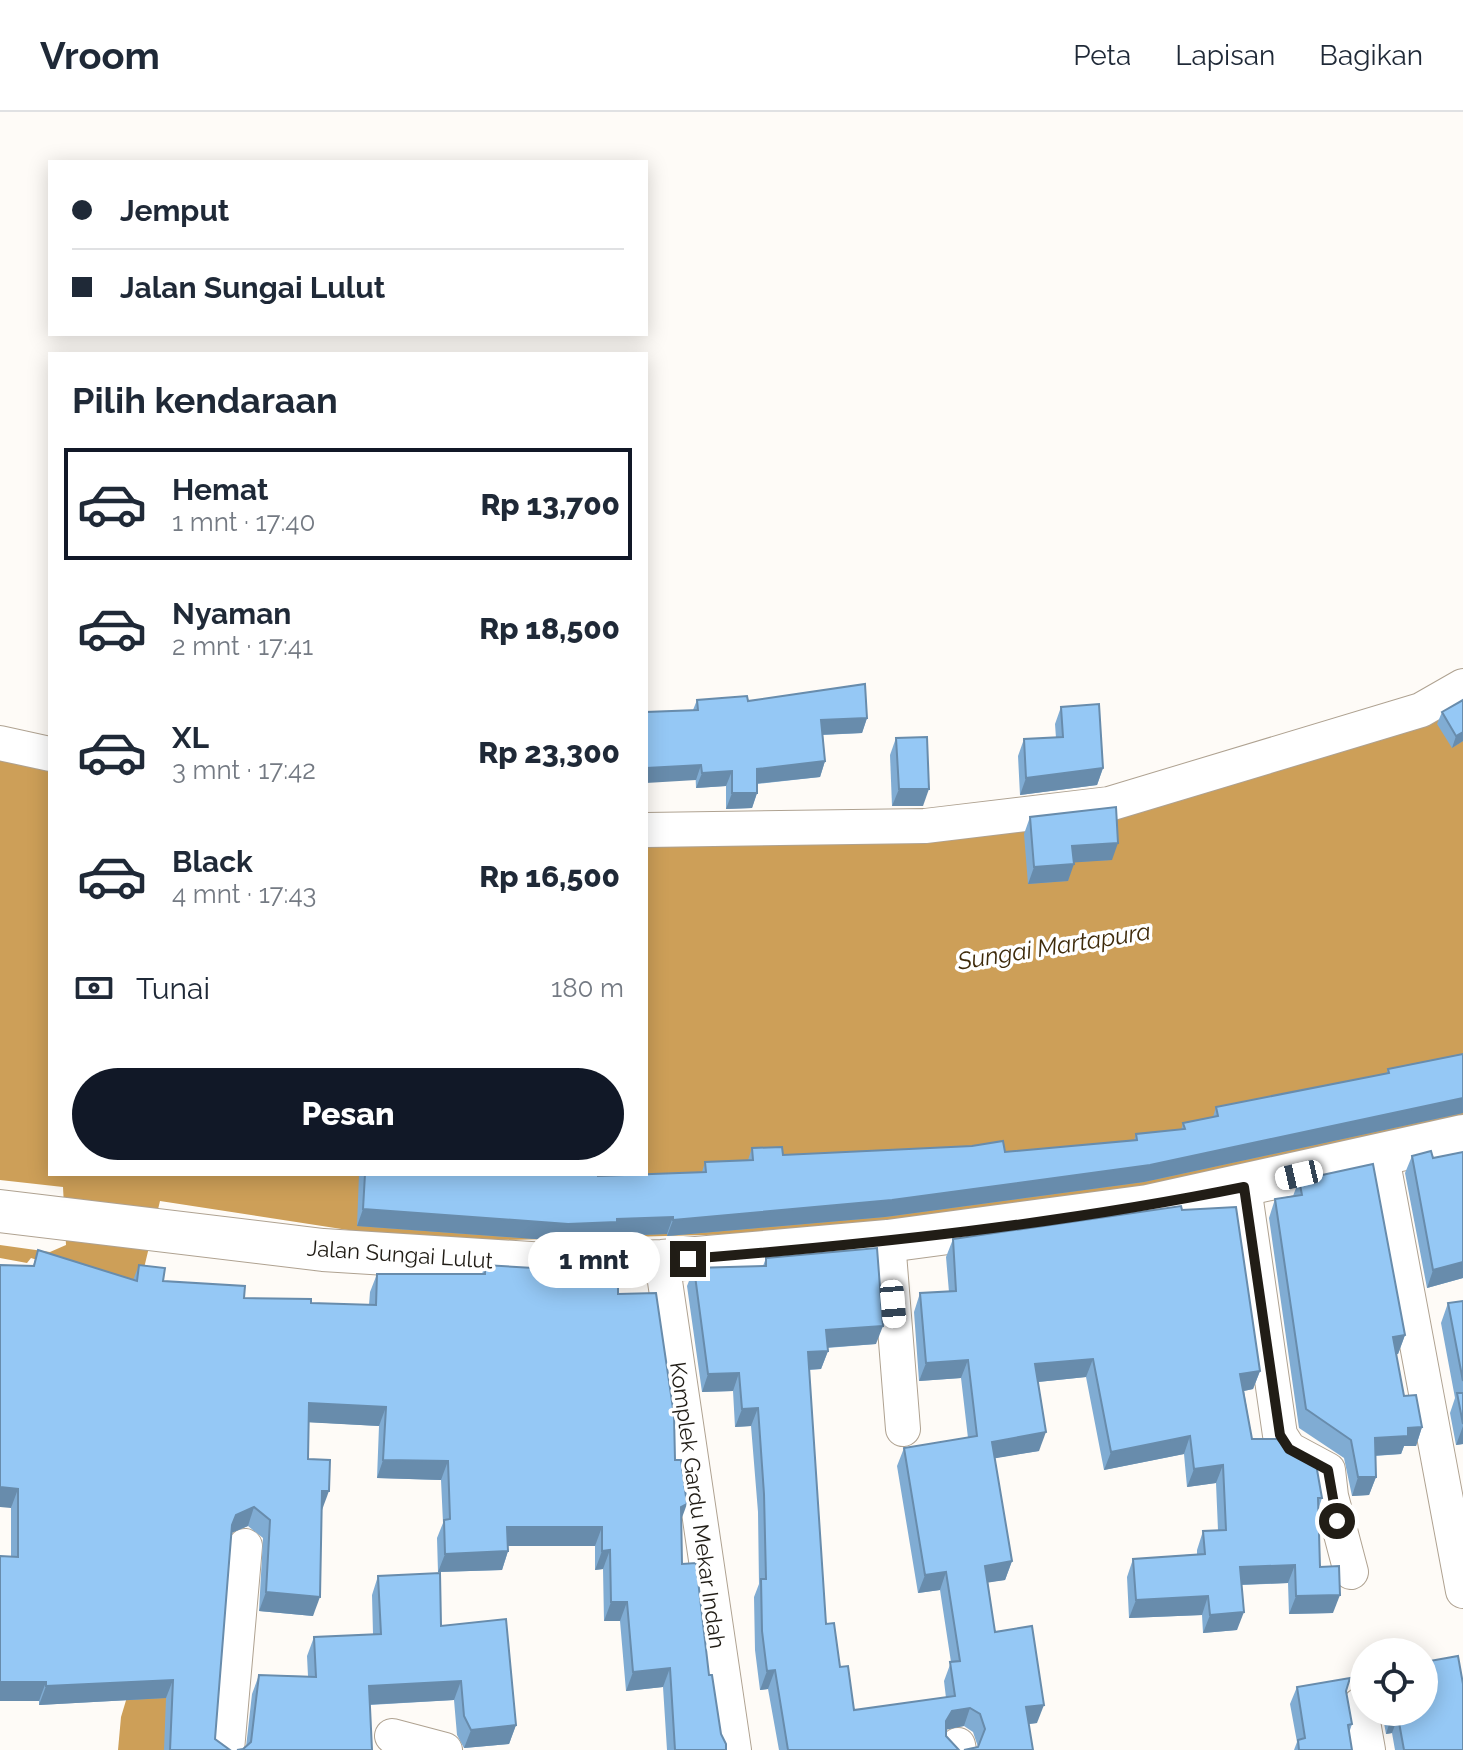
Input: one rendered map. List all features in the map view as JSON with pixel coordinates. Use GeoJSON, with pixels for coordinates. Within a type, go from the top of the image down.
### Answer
{"type":"FeatureCollection","features":[{"type":"Feature","properties":{"kind":"main road","name":"Jalan Sungai Lulut"},"geometry":{"type":"LineString","coordinates":[[7,1212],[323,1250],[562,1265],[662,1261],[888,1241],[1148,1206],[1382,1157],[1463,1136]]}},
{"type":"Feature","properties":{"kind":"street"},"geometry":{"type":"LineString","coordinates":[[648,830],[925,826],[1109,804],[1421,710],[1463,686]]}},
{"type":"Feature","properties":{"kind":"street"},"geometry":{"type":"LineString","coordinates":[[0,743],[48,754]]}},
{"type":"Feature","properties":{"kind":"street"},"geometry":{"type":"LineString","coordinates":[[1382,1157],[1463,1591]]}},
{"type":"Feature","properties":{"kind":"street"},"geometry":{"type":"LineString","coordinates":[[1244,1187],[1280,1435],[1289,1449],[1328,1470],[1331,1496],[1351,1572]]}},
{"type":"Feature","properties":{"kind":"street"},"geometry":{"type":"LineString","coordinates":[[888,1241],[903,1429]]}},
{"type":"Feature","properties":{"kind":"street","name":"Komplek Gardu Mekar Indah"},"geometry":{"type":"LineString","coordinates":[[662,1261],[734,1750]]}},
{"type":"Feature","properties":{"kind":"street"},"geometry":{"type":"LineString","coordinates":[[227,1750],[245,1546]]}},
{"type":"Feature","properties":{"kind":"street"},"geometry":{"type":"LineString","coordinates":[[1364,1726],[1368,1750]]}},
{"type":"Feature","properties":{"kind":"street"},"geometry":{"type":"LineString","coordinates":[[392,1736],[445,1750]]}},
{"type":"Feature","properties":{"kind":"water","name":"Sungai Martapura"},"geometry":{"type":"Polygon","coordinates":[[[1463,696],[1463,1123],[1080,1206],[821,1232],[426,1242],[160,1201],[140,1285],[175,1750],[118,1750],[121,1717],[143,1644],[72,1271],[31,1258],[27,1263],[0,1258],[0,1245],[50,1252],[66,1245],[63,1187],[0,1180],[0,750],[48,761],[48,1176],[648,1176],[648,839],[1021,823],[1463,696]]]}},
{"type":"Feature","properties":{"kind":"building"},"geometry":{"type":"Polygon","coordinates":[[[865,684],[867,718],[821,720],[825,761],[757,769],[757,793],[732,793],[732,771],[702,773],[701,765],[648,768],[648,712],[698,710],[697,700],[747,696],[748,701],[865,684]]]}},
{"type":"Feature","properties":{"kind":"building"},"geometry":{"type":"Polygon","coordinates":[[[1463,700],[1463,732],[1456,736],[1442,712],[1463,700]]]}},
{"type":"Feature","properties":{"kind":"building"},"geometry":{"type":"Polygon","coordinates":[[[1099,704],[1103,768],[1026,778],[1024,739],[1063,737],[1061,707],[1099,704]]]}},
{"type":"Feature","properties":{"kind":"building"},"geometry":{"type":"Polygon","coordinates":[[[927,737],[929,789],[899,789],[896,738],[927,737]]]}},
{"type":"Feature","properties":{"kind":"building"},"geometry":{"type":"Polygon","coordinates":[[[1116,807],[1118,843],[1072,846],[1074,864],[1034,867],[1030,817],[1116,807]]]}},
{"type":"Feature","properties":{"kind":"building"},"geometry":{"type":"Polygon","coordinates":[[[1463,1054],[1463,1098],[1150,1165],[892,1200],[673,1220],[673,1217],[617,1219],[617,1222],[568,1224],[363,1209],[365,1176],[648,1176],[706,1172],[705,1162],[753,1160],[752,1148],[782,1147],[783,1155],[972,1146],[1003,1141],[1005,1152],[1137,1140],[1136,1134],[1185,1129],[1183,1123],[1218,1116],[1216,1107],[1389,1073],[1388,1069],[1463,1054]]]}},
{"type":"Feature","properties":{"kind":"building"},"geometry":{"type":"Polygon","coordinates":[[[1431,1151],[1433,1158],[1463,1152],[1463,1262],[1433,1270],[1412,1156],[1431,1151]]]}},
{"type":"Feature","properties":{"kind":"building"},"geometry":{"type":"Polygon","coordinates":[[[1373,1164],[1405,1335],[1393,1337],[1404,1396],[1416,1395],[1422,1427],[1408,1428],[1408,1436],[1375,1438],[1376,1477],[1358,1477],[1351,1440],[1306,1409],[1275,1199],[1302,1195],[1299,1180],[1373,1164]]]}},
{"type":"Feature","properties":{"kind":"building"},"geometry":{"type":"Polygon","coordinates":[[[1181,1206],[1182,1210],[1236,1207],[1260,1371],[1240,1374],[1252,1439],[1277,1439],[1286,1448],[1316,1464],[1322,1498],[1318,1498],[1320,1567],[1339,1566],[1340,1595],[1296,1596],[1295,1565],[1240,1567],[1244,1612],[1210,1615],[1208,1596],[1136,1600],[1133,1559],[1205,1554],[1203,1531],[1226,1530],[1223,1465],[1194,1469],[1190,1436],[1111,1452],[1093,1359],[1035,1364],[1046,1432],[992,1442],[1012,1561],[985,1566],[995,1632],[1032,1626],[1044,1705],[1026,1707],[1033,1750],[964,1750],[978,1747],[985,1729],[980,1714],[970,1708],[952,1711],[946,1721],[946,1736],[959,1750],[788,1750],[775,1670],[767,1671],[762,1631],[761,1579],[766,1579],[758,1408],[742,1409],[739,1373],[708,1374],[694,1268],[766,1266],[766,1258],[877,1248],[883,1326],[826,1330],[828,1351],[808,1352],[826,1624],[834,1623],[840,1667],[848,1666],[854,1710],[955,1696],[950,1662],[960,1661],[946,1572],[925,1575],[904,1448],[977,1436],[968,1360],[926,1363],[920,1293],[956,1291],[953,1239],[1181,1206]]]}},
{"type":"Feature","properties":{"kind":"building"},"geometry":{"type":"Polygon","coordinates":[[[38,1250],[137,1281],[139,1265],[165,1268],[163,1281],[245,1286],[244,1298],[311,1299],[311,1303],[376,1305],[377,1274],[485,1274],[485,1265],[567,1270],[618,1268],[618,1294],[656,1293],[674,1415],[675,1460],[681,1460],[687,1504],[681,1507],[682,1564],[696,1563],[709,1675],[712,1675],[726,1750],[675,1750],[670,1668],[633,1672],[627,1602],[611,1602],[610,1550],[602,1551],[602,1527],[507,1527],[508,1551],[445,1554],[444,1520],[450,1519],[448,1461],[383,1460],[386,1407],[309,1403],[308,1459],[330,1460],[329,1491],[322,1491],[320,1597],[266,1592],[270,1520],[254,1507],[236,1515],[232,1525],[215,1739],[230,1750],[170,1750],[173,1680],[46,1686],[46,1682],[0,1682],[0,1556],[18,1557],[18,1489],[0,1487],[0,1265],[34,1266],[38,1250]]]}},
{"type":"Feature","properties":{"kind":"building"},"geometry":{"type":"Polygon","coordinates":[[[1463,1301],[1463,1381],[1448,1303],[1463,1301]]]}},
{"type":"Feature","properties":{"kind":"building"},"geometry":{"type":"Polygon","coordinates":[[[1457,1393],[1463,1393],[1463,1424],[1457,1393]]]}},
{"type":"Feature","properties":{"kind":"building"},"geometry":{"type":"Polygon","coordinates":[[[440,1573],[441,1626],[506,1619],[516,1725],[471,1730],[464,1716],[461,1681],[369,1686],[372,1750],[237,1750],[251,1742],[259,1675],[316,1677],[314,1637],[381,1634],[378,1576],[440,1573]]]}},
{"type":"Feature","properties":{"kind":"building"},"geometry":{"type":"Polygon","coordinates":[[[1458,1656],[1463,1684],[1463,1750],[1404,1750],[1400,1726],[1438,1726],[1438,1660],[1458,1656]]]}},
{"type":"Feature","properties":{"kind":"building"},"geometry":{"type":"Polygon","coordinates":[[[1350,1678],[1346,1691],[1352,1750],[1299,1750],[1298,1740],[1305,1738],[1297,1687],[1350,1678]]]}},
{"type":"Feature","properties":{"kind":"route"},"geometry":{"type":"LineString","coordinates":[[688,1259],[888,1241],[1148,1206],[1244,1187],[1280,1435],[1289,1449],[1328,1470],[1337,1521]]}}]}
